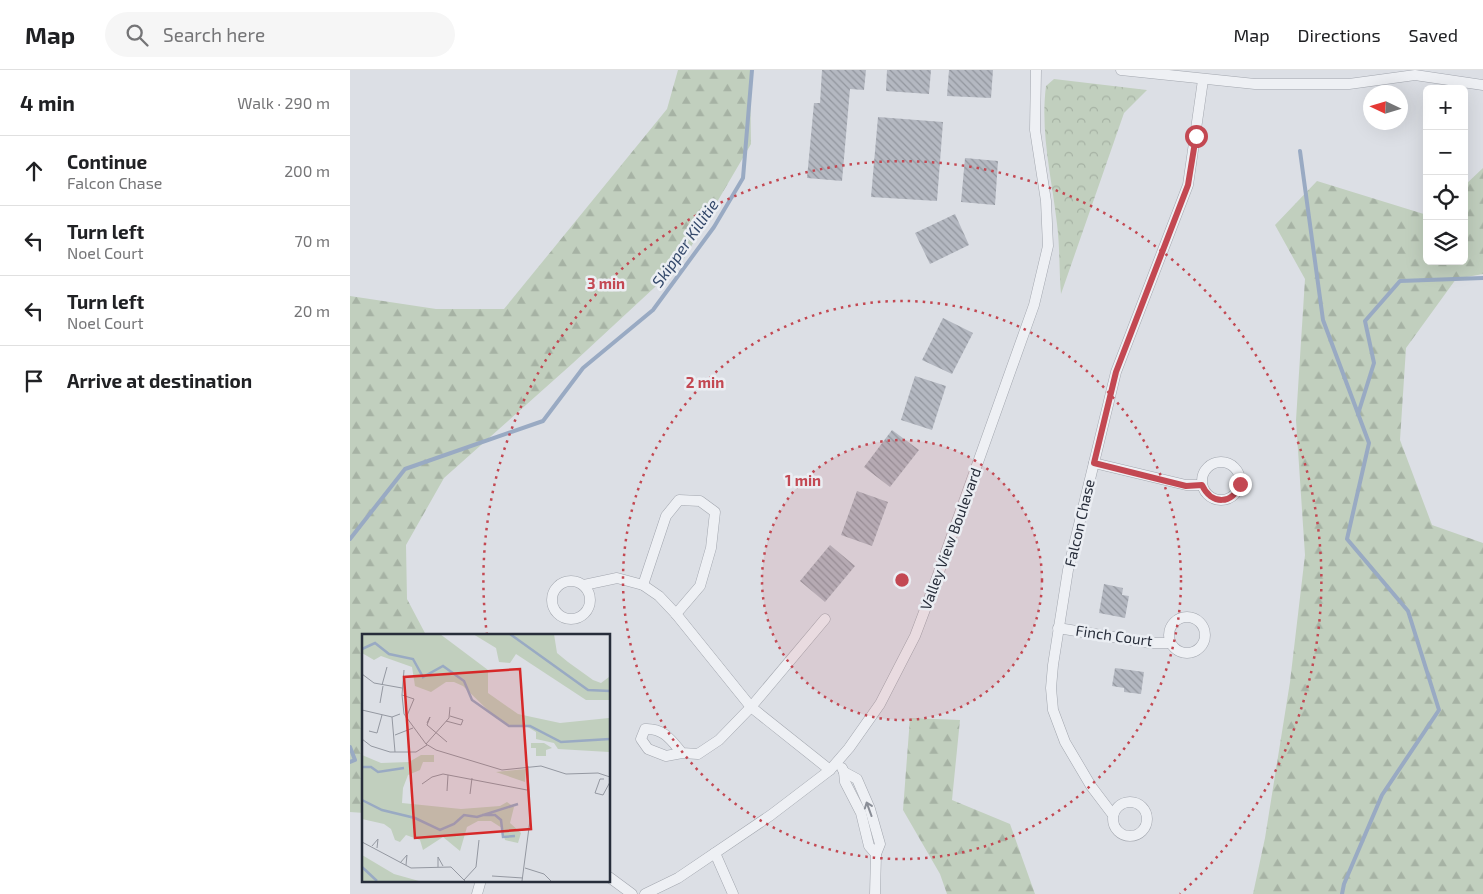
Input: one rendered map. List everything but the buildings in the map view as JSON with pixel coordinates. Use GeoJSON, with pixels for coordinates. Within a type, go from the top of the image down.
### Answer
{"type":"FeatureCollection","features":[{"type":"Feature","properties":{"kind":"street","name":"Valley View Boulevard"},"geometry":{"type":"LineString","coordinates":[[645,894],[678,878],[771,815],[830,770],[838,762],[880,704],[915,636],[939,574],[1034,305],[1048,246],[1046,201],[1035,130],[1036,70]]}},
{"type":"Feature","properties":{"kind":"street"},"geometry":{"type":"LineString","coordinates":[[1120,70],[1255,84],[1349,84],[1415,75],[1483,85]]}},
{"type":"Feature","properties":{"kind":"street","name":"Falcon Chase"},"geometry":{"type":"LineString","coordinates":[[1113,815],[1091,786],[1065,742],[1054,710],[1051,688],[1058,628],[1068,570],[1116,372],[1188,185],[1204,80]]}},
{"type":"Feature","properties":{"kind":"street"},"geometry":{"type":"LineString","coordinates":[[1094,463],[1186,486],[1202,485]]}},
{"type":"Feature","properties":{"kind":"street"},"geometry":{"type":"LineString","coordinates":[[643,585],[666,516],[679,500],[700,501],[715,512],[711,548],[700,586],[676,614]]}},
{"type":"Feature","properties":{"kind":"street"},"geometry":{"type":"LineString","coordinates":[[584,585],[617,578],[643,585],[659,596],[676,614],[751,707],[830,770]]}},
{"type":"Feature","properties":{"kind":"street"},"geometry":{"type":"LineString","coordinates":[[682,752],[698,754],[719,740],[751,707],[825,620]]}},
{"type":"Feature","properties":{"kind":"street","name":"Finch Court"},"geometry":{"type":"LineString","coordinates":[[1058,628],[1150,643],[1170,643]]}},
{"type":"Feature","properties":{"kind":"street"},"geometry":{"type":"LineString","coordinates":[[838,762],[844,772],[845,782],[861,813],[870,846],[876,854],[875,894]]}},
{"type":"Feature","properties":{"kind":"street"},"geometry":{"type":"LineString","coordinates":[[715,853],[733,894]]}},
{"type":"Feature","properties":{"kind":"street"},"geometry":{"type":"LineString","coordinates":[[610,878],[632,894]]}},
{"type":"Feature","properties":{"kind":"green space"},"geometry":{"type":"Polygon","coordinates":[[[678,70],[750,70],[751,144],[682,262],[573,363],[444,478],[406,545],[407,599],[425,634],[362,634],[362,813],[350,812],[350,296],[436,309],[504,309],[667,109],[678,70]]]}},
{"type":"Feature","properties":{"kind":"green space"},"geometry":{"type":"Polygon","coordinates":[[[1054,79],[1147,90],[1124,113],[1061,294],[1058,233],[1044,121],[1046,86],[1054,79]]]}},
{"type":"Feature","properties":{"kind":"green space"},"geometry":{"type":"Polygon","coordinates":[[[1483,168],[1483,274],[1456,279],[1406,348],[1400,440],[1432,525],[1483,543],[1483,894],[1253,894],[1265,838],[1290,682],[1305,555],[1296,420],[1305,279],[1275,225],[1317,181],[1423,214],[1423,265],[1468,265],[1468,182],[1483,168]]]}},
{"type":"Feature","properties":{"kind":"green space"},"geometry":{"type":"Polygon","coordinates":[[[910,718],[960,720],[952,800],[1010,824],[1035,894],[947,894],[940,874],[903,810],[910,718]]]}},
{"type":"Feature","properties":{"kind":"waterway","name":"Skipper Killitie"},"geometry":{"type":"LineString","coordinates":[[350,539],[405,469],[543,421],[583,368],[653,310],[714,227],[743,178],[752,70]]}},
{"type":"Feature","properties":{"kind":"waterway"},"geometry":{"type":"LineString","coordinates":[[1300,151],[1323,320],[1369,443],[1347,539],[1408,611],[1439,710],[1382,795],[1344,884],[1342,894]]}},
{"type":"Feature","properties":{"kind":"waterway"},"geometry":{"type":"LineString","coordinates":[[1358,414],[1374,363],[1365,321],[1400,281],[1483,278]]}},
{"type":"Feature","properties":{"kind":"waterway","name":"Skipper Killitie"},"geometry":{"type":"LineString","coordinates":[[350,747],[355,760],[350,762]]}},
{"type":"Feature","properties":{"kind":"route"},"geometry":{"type":"LineString","coordinates":[[1196,136],[1188,185],[1116,372],[1094,463],[1186,486],[1202,485],[1209,496],[1215,499],[1222,500],[1234,496],[1240,484]]}}]}
